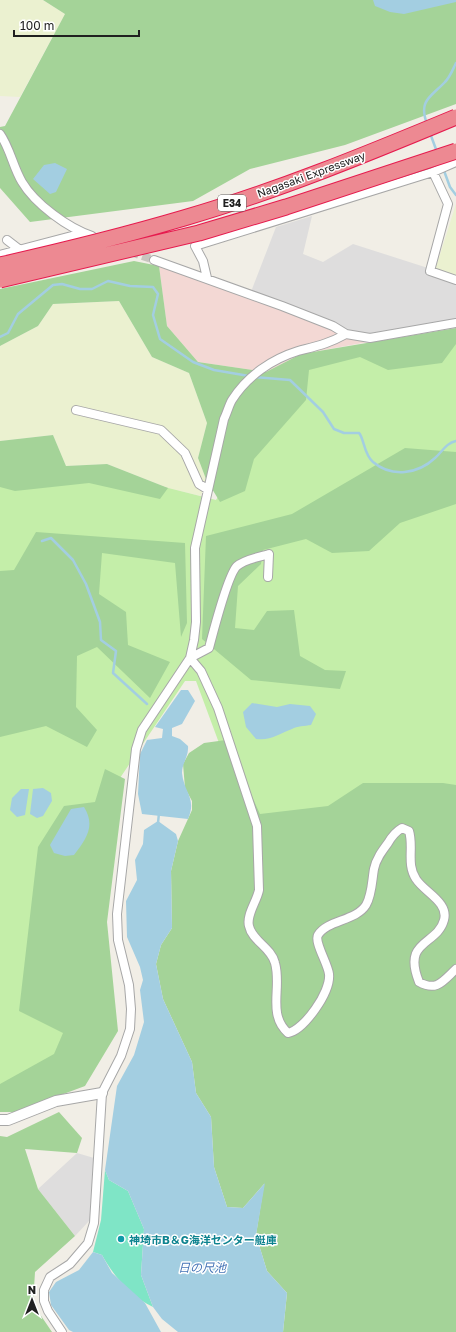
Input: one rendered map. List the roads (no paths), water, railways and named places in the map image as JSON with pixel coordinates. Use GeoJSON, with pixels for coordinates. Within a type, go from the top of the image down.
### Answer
{"type":"FeatureCollection","features":[{"type":"Feature","properties":{"kind":"highway","name":"Nagasaki Expressway"},"geometry":{"type":"LineString","coordinates":[[0,265],[90,244],[185,218],[282,186],[456,117]]}},
{"type":"Feature","properties":{"kind":"highway","name":"Nagasaki Expressway"},"geometry":{"type":"LineString","coordinates":[[0,280],[199,233],[294,205],[456,151]]}},
{"type":"Feature","properties":{"kind":"street"},"geometry":{"type":"LineString","coordinates":[[0,134],[22,182],[48,211],[83,233],[92,236]]}},
{"type":"Feature","properties":{"kind":"street"},"geometry":{"type":"LineString","coordinates":[[206,278],[203,261],[195,246],[433,172],[456,162]]}},
{"type":"Feature","properties":{"kind":"street"},"geometry":{"type":"LineString","coordinates":[[433,172],[448,204],[430,271],[456,280]]}},
{"type":"Feature","properties":{"kind":"street"},"geometry":{"type":"LineString","coordinates":[[0,255],[83,233]]}},
{"type":"Feature","properties":{"kind":"street"},"geometry":{"type":"LineString","coordinates":[[7,240],[20,250]]}},
{"type":"Feature","properties":{"kind":"street"},"geometry":{"type":"LineString","coordinates":[[154,260],[333,326],[346,334],[370,338],[456,323]]}},
{"type":"Feature","properties":{"kind":"street"},"geometry":{"type":"LineString","coordinates":[[62,1332],[48,1311],[44,1300],[44,1290],[50,1277],[70,1264],[88,1243],[94,1223],[102,1094],[121,1056],[130,1029],[131,1009],[129,985],[118,940],[117,914],[136,749],[142,730],[190,658],[196,622],[195,548],[224,419],[232,400],[247,381],[257,372],[274,361],[297,352],[329,344],[346,334]]}},
{"type":"Feature","properties":{"kind":"street"},"geometry":{"type":"LineString","coordinates":[[76,410],[161,430],[185,453],[199,484],[208,489]]}},
{"type":"Feature","properties":{"kind":"street"},"geometry":{"type":"LineString","coordinates":[[190,658],[208,648],[231,577],[237,566],[269,554],[268,577]]}},
{"type":"Feature","properties":{"kind":"street"},"geometry":{"type":"LineString","coordinates":[[190,658],[201,671],[218,708],[257,826],[259,890],[257,901],[248,919],[252,935],[268,950],[275,961],[278,978],[277,1020],[282,1028],[288,1033],[299,1028],[321,1000],[328,987],[329,975],[326,962],[316,941],[317,936],[322,930],[359,912],[366,905],[379,854],[395,832],[402,828],[409,831],[412,838],[411,870],[416,880],[444,909],[445,918],[442,927],[419,948],[416,955],[415,971],[419,982],[428,987],[438,985],[456,969]]}},
{"type":"Feature","properties":{"kind":"street"},"geometry":{"type":"LineString","coordinates":[[0,1120],[8,1120],[56,1101],[102,1094]]}},
{"type":"Feature","properties":{"kind":"water"},"geometry":{"type":"Polygon","coordinates":[[[373,0],[456,0],[456,2],[404,14],[390,12],[375,6],[373,0]]]}},
{"type":"Feature","properties":{"kind":"water"},"geometry":{"type":"Polygon","coordinates":[[[55,163],[67,169],[56,192],[50,194],[33,179],[44,165],[55,163]]]}},
{"type":"Feature","properties":{"kind":"water"},"geometry":{"type":"Polygon","coordinates":[[[181,690],[188,690],[195,701],[182,724],[172,728],[172,736],[180,739],[188,746],[182,773],[183,780],[191,800],[188,819],[142,814],[138,794],[140,754],[147,740],[162,738],[163,729],[155,727],[181,690]]]}},
{"type":"Feature","properties":{"kind":"water"},"geometry":{"type":"Polygon","coordinates":[[[252,703],[277,707],[290,704],[310,706],[316,714],[311,725],[296,727],[270,738],[256,739],[246,727],[243,712],[252,703]]]}},
{"type":"Feature","properties":{"kind":"water"},"geometry":{"type":"Polygon","coordinates":[[[43,788],[51,793],[52,801],[43,816],[37,818],[30,814],[33,789],[43,788]]]}},
{"type":"Feature","properties":{"kind":"water"},"geometry":{"type":"Polygon","coordinates":[[[21,789],[29,789],[25,815],[17,817],[10,810],[12,798],[21,789]]]}},
{"type":"Feature","properties":{"kind":"water"},"geometry":{"type":"Polygon","coordinates":[[[84,807],[88,814],[89,820],[86,838],[74,855],[65,856],[54,853],[50,845],[71,809],[84,807]]]}},
{"type":"Feature","properties":{"kind":"water","name":"日の尺池"},"geometry":{"type":"Polygon","coordinates":[[[158,821],[176,834],[178,841],[171,871],[172,928],[161,945],[156,964],[163,999],[192,1062],[196,1093],[211,1117],[214,1167],[227,1207],[243,1208],[265,1183],[256,1235],[267,1271],[287,1293],[283,1332],[178,1332],[162,1319],[153,1307],[141,1275],[144,1229],[128,1191],[109,1180],[105,1170],[117,1086],[134,1055],[144,1022],[140,990],[143,980],[140,967],[127,937],[126,901],[137,880],[135,860],[143,844],[144,830],[158,821]]]}},
{"type":"Feature","properties":{"kind":"water"},"geometry":{"type":"Polygon","coordinates":[[[93,1252],[102,1255],[112,1273],[145,1303],[161,1332],[73,1332],[69,1330],[51,1305],[49,1292],[56,1282],[79,1270],[93,1252]]]}},
{"type":"Feature","properties":{"kind":"waterway"},"geometry":{"type":"LineString","coordinates":[[427,124],[424,109],[425,104],[427,100],[447,80],[456,63]]}},
{"type":"Feature","properties":{"kind":"waterway"},"geometry":{"type":"LineString","coordinates":[[430,133],[437,152]]}},
{"type":"Feature","properties":{"kind":"waterway"},"geometry":{"type":"LineString","coordinates":[[443,168],[450,187],[456,195]]}},
{"type":"Feature","properties":{"kind":"waterway"},"geometry":{"type":"LineString","coordinates":[[0,337],[8,333],[18,314],[53,285],[62,284],[80,289],[92,289],[108,281],[130,286],[153,287],[158,294],[153,315],[160,339],[193,362],[214,370],[249,376]]}},
{"type":"Feature","properties":{"kind":"waterway"},"geometry":{"type":"LineString","coordinates":[[254,377],[290,380],[323,412],[334,429],[344,433],[359,433],[370,459],[380,467],[388,470],[405,472],[421,468],[435,458],[447,446],[456,441]]}},
{"type":"Feature","properties":{"kind":"waterway"},"geometry":{"type":"LineString","coordinates":[[42,541],[51,538],[73,560],[86,584],[100,622],[101,640],[116,651],[113,673],[147,704]]}},
{"type":"Feature","properties":{"kind":"waterway"},"geometry":{"type":"LineString","coordinates":[[158,823],[159,813]]}},
{"type":"Feature","properties":{"kind":"tunnel"},"geometry":{"type":"LineString","coordinates":[[131,252],[154,260]]}},
{"type":"Feature","properties":{"kind":"place","name":"神埼市B＆G海洋センター艇庫"},"geometry":{"type":"Point","coordinates":[121,1239]}}]}
